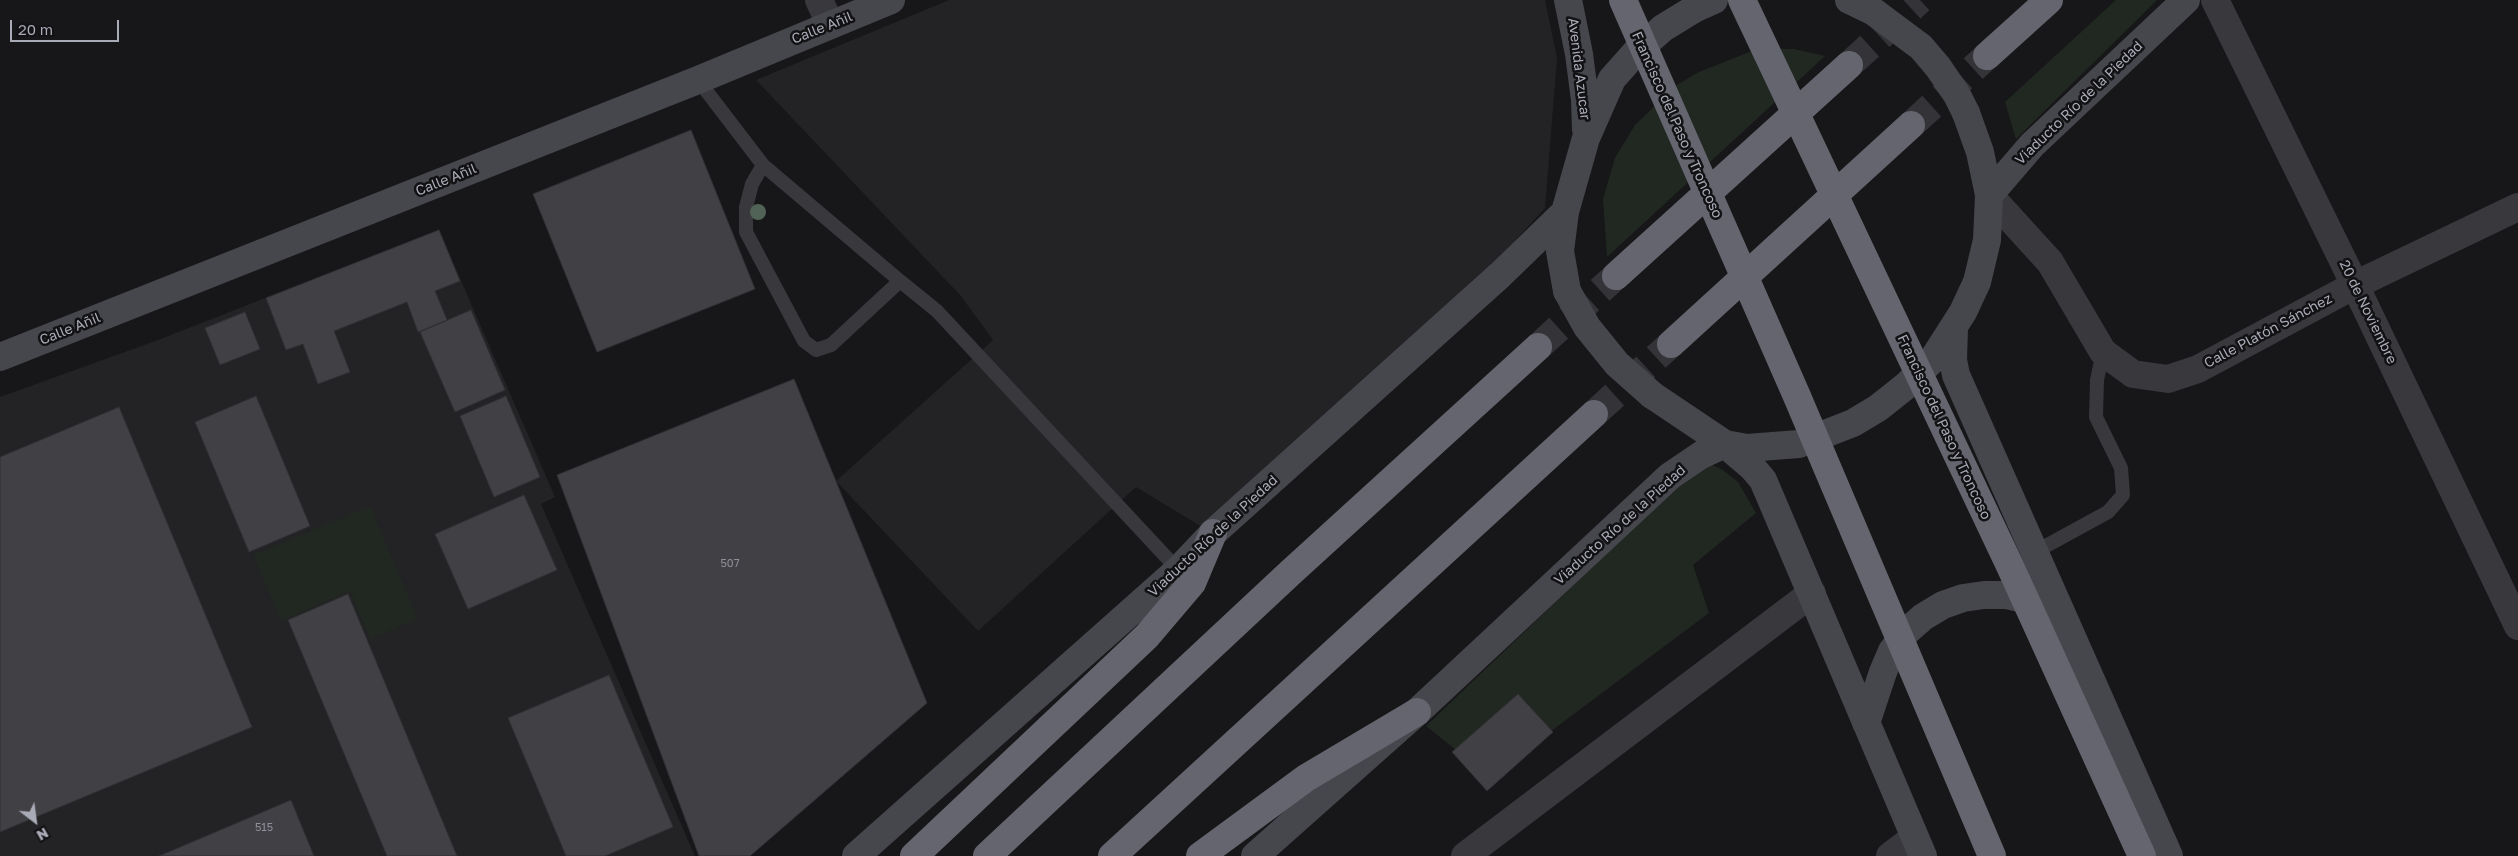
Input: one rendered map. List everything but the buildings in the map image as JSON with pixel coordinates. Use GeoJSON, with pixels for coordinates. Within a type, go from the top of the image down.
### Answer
{"type":"FeatureCollection","features":[{"type":"Feature","properties":{"kind":"highway","name":"Francisco del Paso y Troncoso"},"geometry":{"type":"LineString","coordinates":[[1623,0],[1796,394],[1992,856]]}},
{"type":"Feature","properties":{"kind":"highway","name":"Francisco del Paso y Troncoso"},"geometry":{"type":"LineString","coordinates":[[1742,0],[2010,566],[2142,856]]}},
{"type":"Feature","properties":{"kind":"highway"},"geometry":{"type":"LineString","coordinates":[[1987,56],[2049,0]]}},
{"type":"Feature","properties":{"kind":"highway"},"geometry":{"type":"LineString","coordinates":[[1616,276],[1848,65]]}},
{"type":"Feature","properties":{"kind":"highway"},"geometry":{"type":"LineString","coordinates":[[1671,344],[1911,125]]}},
{"type":"Feature","properties":{"kind":"highway"},"geometry":{"type":"LineString","coordinates":[[987,856],[1290,573],[1538,347]]}},
{"type":"Feature","properties":{"kind":"highway"},"geometry":{"type":"LineString","coordinates":[[1112,856],[1594,414]]}},
{"type":"Feature","properties":{"kind":"highway"},"geometry":{"type":"LineString","coordinates":[[914,856],[1147,636],[1213,533]]}},
{"type":"Feature","properties":{"kind":"highway"},"geometry":{"type":"LineString","coordinates":[[1200,856],[1306,778],[1417,712]]}},
{"type":"Feature","properties":{"kind":"main road","name":"Calle Añil"},"geometry":{"type":"LineString","coordinates":[[0,357],[698,80],[891,0]]}},
{"type":"Feature","properties":{"kind":"main road","name":"Avenida Azucar"},"geometry":{"type":"LineString","coordinates":[[1568,0],[1584,90],[1586,138]]}},
{"type":"Feature","properties":{"kind":"main road"},"geometry":{"type":"LineString","coordinates":[[1714,0],[1694,9],[1663,28],[1636,52],[1612,79],[1586,138],[1565,212],[1560,251],[1567,291],[1587,327],[1617,364],[1652,395],[1725,444],[1752,467],[1763,480],[1918,847]]}},
{"type":"Feature","properties":{"kind":"main road"},"geometry":{"type":"LineString","coordinates":[[1725,444],[1747,448],[1799,444],[1853,423],[1878,408],[1907,385],[1933,359],[1954,328],[1977,282],[1987,240],[1989,195],[1980,152],[1966,113],[1957,95],[1938,67],[1921,47],[1874,12],[1849,0]]}},
{"type":"Feature","properties":{"kind":"main road","name":"Viaducto Río de la Piedad"},"geometry":{"type":"LineString","coordinates":[[1989,195],[2032,145],[2186,0]]}},
{"type":"Feature","properties":{"kind":"main road","name":"Viaducto Río de la Piedad"},"geometry":{"type":"LineString","coordinates":[[1213,533],[1500,275],[1565,212]]}},
{"type":"Feature","properties":{"kind":"main road"},"geometry":{"type":"LineString","coordinates":[[1954,328],[1952,344],[1956,375],[2033,553],[2169,856]]}},
{"type":"Feature","properties":{"kind":"main road","name":"Viaducto Río de la Piedad"},"geometry":{"type":"LineString","coordinates":[[1255,856],[1417,712],[1670,476],[1701,455],[1725,444]]}},
{"type":"Feature","properties":{"kind":"main road","name":"Viaducto Río de la Piedad"},"geometry":{"type":"LineString","coordinates":[[856,856],[1185,576]]}},
{"type":"Feature","properties":{"kind":"main road"},"geometry":{"type":"LineString","coordinates":[[1866,723],[1877,694],[1882,672],[1892,651],[1906,632],[1923,617],[1942,605],[1970,597],[2006,595],[2027,600],[2046,608],[2064,620]]}},
{"type":"Feature","properties":{"kind":"street"},"geometry":{"type":"LineString","coordinates":[[819,0],[830,24]]}},
{"type":"Feature","properties":{"kind":"street","name":"20 de Noviembre"},"geometry":{"type":"LineString","coordinates":[[2215,0],[2355,285],[2518,626]]}},
{"type":"Feature","properties":{"kind":"street"},"geometry":{"type":"LineString","coordinates":[[1989,195],[2050,262],[2103,352]]}},
{"type":"Feature","properties":{"kind":"street","name":"Calle Platón Sánchez"},"geometry":{"type":"LineString","coordinates":[[2103,352],[2134,374],[2168,379],[2198,369],[2355,285],[2518,208]]}},
{"type":"Feature","properties":{"kind":"street"},"geometry":{"type":"LineString","coordinates":[[1464,856],[1812,593]]}},
{"type":"Feature","properties":{"kind":"street"},"geometry":{"type":"LineString","coordinates":[[1890,856],[1918,847]]}},
{"type":"Feature","properties":{"kind":"lane"},"geometry":{"type":"LineString","coordinates":[[698,80],[763,164],[937,311],[1185,576]]}},
{"type":"Feature","properties":{"kind":"lane"},"geometry":{"type":"LineString","coordinates":[[763,164],[752,184],[746,207],[746,232],[804,341],[816,350],[831,345],[900,280]]}},
{"type":"Feature","properties":{"kind":"lane"},"geometry":{"type":"LineString","coordinates":[[2033,553],[2108,512],[2123,495],[2121,468],[2096,417],[2097,380],[2103,352]]}},
{"type":"Feature","properties":{"kind":"shaded area"},"geometry":{"type":"Polygon","coordinates":[[[949,0],[1545,0],[1557,58],[1545,208],[1450,312],[1202,527],[1136,487],[978,631],[836,481],[993,340],[960,295],[756,80],[949,0]]]}},
{"type":"Feature","properties":{"kind":"shaded area"},"geometry":{"type":"Polygon","coordinates":[[[2116,0],[2157,0],[2016,139],[2005,102],[2116,0]]]}},
{"type":"Feature","properties":{"kind":"shaded area"},"geometry":{"type":"Polygon","coordinates":[[[1757,49],[1794,49],[1825,56],[1607,257],[1603,199],[1615,158],[1635,125],[1675,86],[1699,72],[1757,49]]]}},
{"type":"Feature","properties":{"kind":"shaded area"},"geometry":{"type":"Polygon","coordinates":[[[439,230],[555,497],[541,504],[695,856],[0,856],[0,397],[158,340],[439,230]]]}},
{"type":"Feature","properties":{"kind":"shaded area"},"geometry":{"type":"Polygon","coordinates":[[[1706,462],[1723,470],[1738,482],[1756,513],[1693,565],[1709,613],[1527,749],[1471,762],[1426,726],[1675,488],[1706,462]]]}},
{"type":"Feature","properties":{"kind":"shaded area"},"geometry":{"type":"Polygon","coordinates":[[[370,506],[418,619],[370,639],[350,591],[281,621],[253,555],[370,506]]]}},
{"type":"Feature","properties":{"kind":"tunnel"},"geometry":{"type":"LineString","coordinates":[[1849,65],[1920,0]]}},
{"type":"Feature","properties":{"kind":"tunnel"},"geometry":{"type":"LineString","coordinates":[[1911,125],[1987,56]]}},
{"type":"Feature","properties":{"kind":"tunnel"},"geometry":{"type":"LineString","coordinates":[[1538,347],[1616,276]]}},
{"type":"Feature","properties":{"kind":"tunnel"},"geometry":{"type":"LineString","coordinates":[[1594,414],[1671,344]]}}]}
